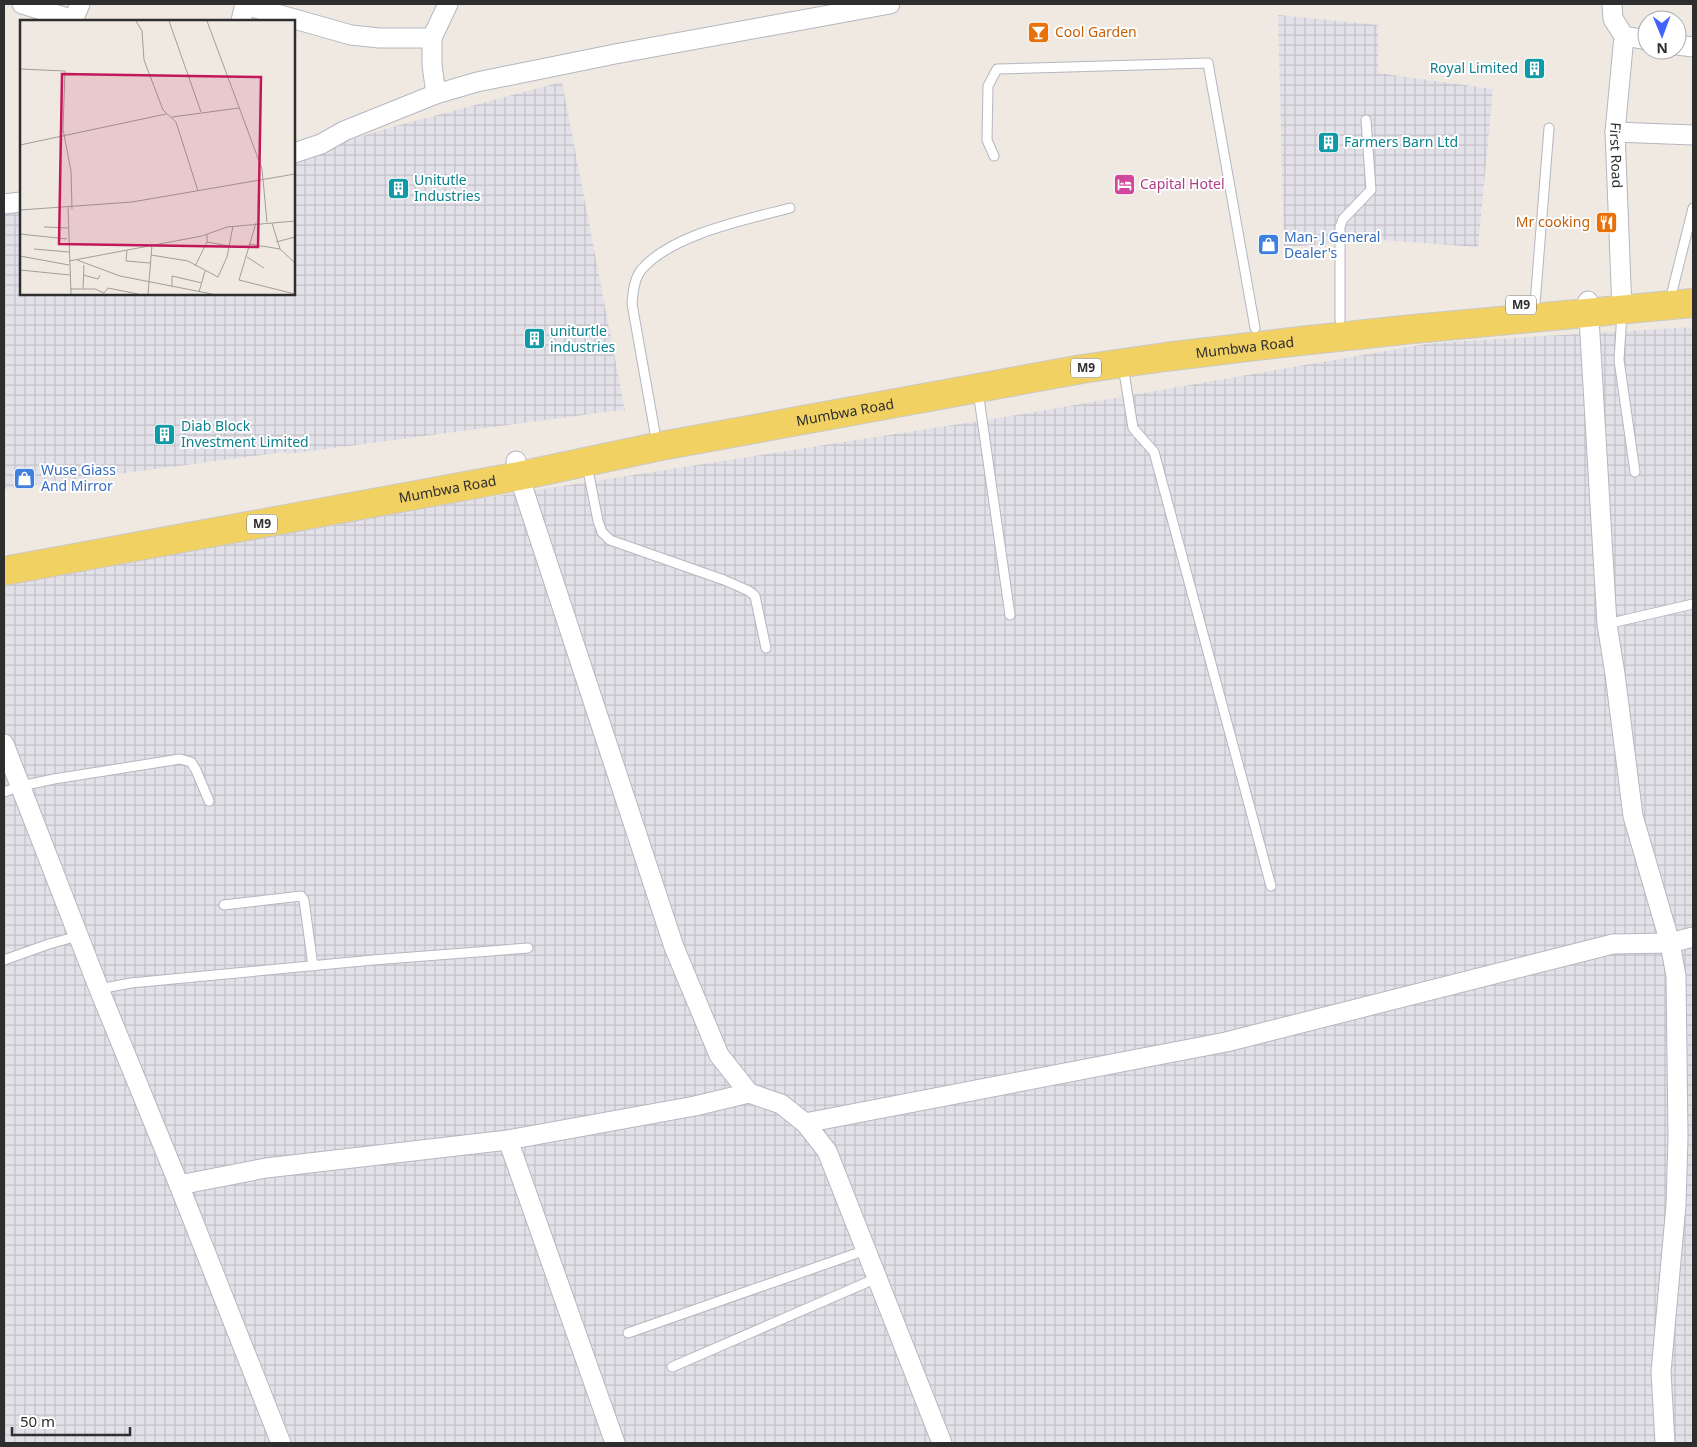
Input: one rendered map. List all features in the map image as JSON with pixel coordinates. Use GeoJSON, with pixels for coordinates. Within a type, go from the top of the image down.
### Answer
{"type":"FeatureCollection","features":[{"type":"Feature","properties":{"kind":"main road","name":"Mumbwa Road"},"geometry":{"type":"LineString","coordinates":[[4,554],[518,469],[586,462],[978,388],[1123,363],[1686,295]]}},
{"type":"Feature","properties":{"kind":"main road","name":"Mumbwa Road"},"geometry":{"type":"LineString","coordinates":[[4,571],[518,469],[655,433],[1075,354],[1160,340],[1340,320],[1535,304],[1589,306]]}},
{"type":"Feature","properties":{"kind":"street"},"geometry":{"type":"LineString","coordinates":[[22,4],[76,15]]}},
{"type":"Feature","properties":{"kind":"street"},"geometry":{"type":"LineString","coordinates":[[436,94],[432,65],[432,38],[448,4]]}},
{"type":"Feature","properties":{"kind":"street"},"geometry":{"type":"LineString","coordinates":[[295,153],[321,144],[344,131],[436,94],[477,82],[615,54],[890,4]]}},
{"type":"Feature","properties":{"kind":"street"},"geometry":{"type":"LineString","coordinates":[[1612,4],[1613,19],[1624,36],[1637,38]]}},
{"type":"Feature","properties":{"kind":"street"},"geometry":{"type":"LineString","coordinates":[[244,10],[287,20]]}},
{"type":"Feature","properties":{"kind":"street"},"geometry":{"type":"LineString","coordinates":[[295,22],[351,35],[379,38],[432,38]]}},
{"type":"Feature","properties":{"kind":"street","name":"First Road"},"geometry":{"type":"LineString","coordinates":[[1622,304],[1615,132],[1624,36]]}},
{"type":"Feature","properties":{"kind":"street"},"geometry":{"type":"LineString","coordinates":[[1615,132],[1693,135]]}},
{"type":"Feature","properties":{"kind":"street"},"geometry":{"type":"LineString","coordinates":[[1589,306],[1607,624],[1633,816],[1670,944],[1676,976],[1678,1137],[1676,1205],[1661,1372],[1665,1443]]}},
{"type":"Feature","properties":{"kind":"street"},"geometry":{"type":"LineString","coordinates":[[518,469],[674,947],[720,1054],[749,1093]]}},
{"type":"Feature","properties":{"kind":"street"},"geometry":{"type":"LineString","coordinates":[[4,744],[12,789],[78,936],[179,1185],[280,1443]]}},
{"type":"Feature","properties":{"kind":"street"},"geometry":{"type":"LineString","coordinates":[[805,1123],[1226,1042],[1613,944],[1670,944],[1693,937]]}},
{"type":"Feature","properties":{"kind":"street"},"geometry":{"type":"LineString","coordinates":[[179,1185],[266,1168],[508,1140],[695,1106],[749,1093],[781,1104],[805,1123],[827,1152],[942,1443]]}},
{"type":"Feature","properties":{"kind":"street"},"geometry":{"type":"LineString","coordinates":[[508,1140],[615,1443]]}},
{"type":"Feature","properties":{"kind":"lane"},"geometry":{"type":"LineString","coordinates":[[994,156],[987,140],[988,86],[997,69],[1208,63],[1255,328]]}},
{"type":"Feature","properties":{"kind":"lane"},"geometry":{"type":"LineString","coordinates":[[1340,320],[1340,227],[1343,219],[1371,190],[1366,120]]}},
{"type":"Feature","properties":{"kind":"lane"},"geometry":{"type":"LineString","coordinates":[[1535,304],[1549,128]]}},
{"type":"Feature","properties":{"kind":"lane"},"geometry":{"type":"LineString","coordinates":[[655,433],[632,304],[634,283],[641,271],[661,254],[694,235],[790,208]]}},
{"type":"Feature","properties":{"kind":"lane"},"geometry":{"type":"LineString","coordinates":[[1686,295],[1693,208]]}},
{"type":"Feature","properties":{"kind":"lane"},"geometry":{"type":"LineString","coordinates":[[1622,304],[1619,360],[1635,472]]}},
{"type":"Feature","properties":{"kind":"lane"},"geometry":{"type":"LineString","coordinates":[[1123,363],[1133,428],[1154,452],[1271,886]]}},
{"type":"Feature","properties":{"kind":"lane"},"geometry":{"type":"LineString","coordinates":[[978,388],[1010,615]]}},
{"type":"Feature","properties":{"kind":"lane"},"geometry":{"type":"LineString","coordinates":[[586,462],[602,532],[610,540],[724,580],[749,591],[755,596],[766,648]]}},
{"type":"Feature","properties":{"kind":"lane"},"geometry":{"type":"LineString","coordinates":[[1607,624],[1693,604]]}},
{"type":"Feature","properties":{"kind":"lane"},"geometry":{"type":"LineString","coordinates":[[12,789],[54,779],[180,759],[191,762],[209,801]]}},
{"type":"Feature","properties":{"kind":"lane"},"geometry":{"type":"LineString","coordinates":[[224,905],[301,896],[304,900],[313,966]]}},
{"type":"Feature","properties":{"kind":"lane"},"geometry":{"type":"LineString","coordinates":[[4,960],[78,936]]}},
{"type":"Feature","properties":{"kind":"lane"},"geometry":{"type":"LineString","coordinates":[[99,989],[132,982],[528,948]]}},
{"type":"Feature","properties":{"kind":"lane"},"geometry":{"type":"LineString","coordinates":[[628,1334],[866,1250]]}},
{"type":"Feature","properties":{"kind":"lane"},"geometry":{"type":"LineString","coordinates":[[672,1367],[877,1278]]}},
{"type":"Feature","properties":{"kind":"shaded area","name":"Farmers Barn Ltd"},"geometry":{"type":"Polygon","coordinates":[[[1278,15],[1378,25],[1378,73],[1493,89],[1478,247],[1382,240],[1284,247],[1278,15]]]}},
{"type":"Feature","properties":{"kind":"shaded area","name":"uniturtle industries"},"geometry":{"type":"Polygon","coordinates":[[[562,82],[625,411],[288,454],[284,452],[4,489],[4,211],[20,208],[20,295],[295,295],[295,157],[392,127],[562,82]]]}},
{"type":"Feature","properties":{"kind":"shaded area"},"geometry":{"type":"Polygon","coordinates":[[[1693,327],[1693,1443],[4,1443],[4,573],[1017,415],[1432,343],[1693,327]]]}},
{"type":"Feature","properties":{"kind":"place","name":"Cool Garden"},"geometry":{"type":"Point","coordinates":[1039,32]}},
{"type":"Feature","properties":{"kind":"place","name":"Royal Limited"},"geometry":{"type":"Point","coordinates":[1534,68]}},
{"type":"Feature","properties":{"kind":"place","name":"Farmers Barn Ltd"},"geometry":{"type":"Point","coordinates":[1328,142]}},
{"type":"Feature","properties":{"kind":"place","name":"Capital Hotel"},"geometry":{"type":"Point","coordinates":[1124,184]}},
{"type":"Feature","properties":{"kind":"place","name":"Unitutle Industries"},"geometry":{"type":"Point","coordinates":[398,188]}},
{"type":"Feature","properties":{"kind":"place","name":"Mr cooking"},"geometry":{"type":"Point","coordinates":[1606,222]}},
{"type":"Feature","properties":{"kind":"place","name":"Man- J General Dealer's"},"geometry":{"type":"Point","coordinates":[1268,245]}},
{"type":"Feature","properties":{"kind":"place","name":"uniturtle industries"},"geometry":{"type":"Point","coordinates":[534,339]}},
{"type":"Feature","properties":{"kind":"place","name":"Diab Block Investment Limited"},"geometry":{"type":"Point","coordinates":[165,434]}},
{"type":"Feature","properties":{"kind":"place","name":"Wuse Giass And Mirror"},"geometry":{"type":"Point","coordinates":[25,478]}}]}
